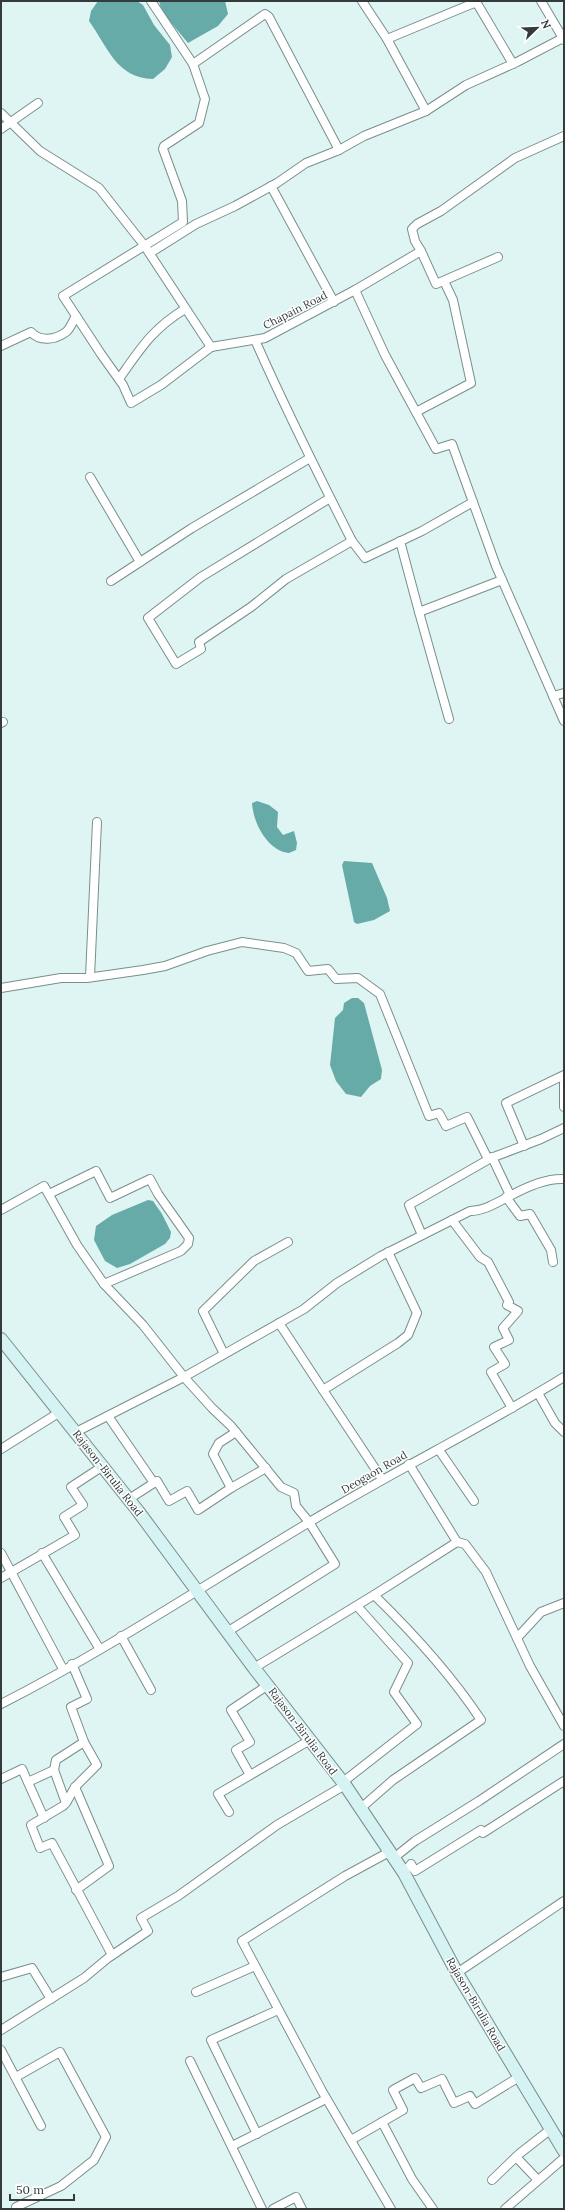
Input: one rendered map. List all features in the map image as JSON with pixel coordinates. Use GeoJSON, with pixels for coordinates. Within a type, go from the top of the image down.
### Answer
{"type":"FeatureCollection","features":[{"type":"Feature","properties":{"kind":"street"},"geometry":{"type":"LineString","coordinates":[[1,113],[40,151],[99,188],[144,245],[150,253],[211,347],[161,385],[131,403],[119,380],[63,296],[144,245],[183,222],[182,201],[163,149],[164,146],[199,123],[205,99],[193,64],[151,1]]}},
{"type":"Feature","properties":{"kind":"street"},"geometry":{"type":"LineString","coordinates":[[362,1],[387,40],[426,111]]}},
{"type":"Feature","properties":{"kind":"street"},"geometry":{"type":"LineString","coordinates":[[150,253],[196,224],[235,206],[271,186],[306,163],[339,150],[364,136],[426,111],[466,85],[563,39],[541,1]]}},
{"type":"Feature","properties":{"kind":"street"},"geometry":{"type":"LineString","coordinates":[[387,40],[474,3],[478,5],[513,64]]}},
{"type":"Feature","properties":{"kind":"street"},"geometry":{"type":"LineString","coordinates":[[193,64],[266,14],[269,17],[339,150]]}},
{"type":"Feature","properties":{"kind":"street"},"geometry":{"type":"LineString","coordinates":[[1,129],[38,103]]}},
{"type":"Feature","properties":{"kind":"street"},"geometry":{"type":"LineString","coordinates":[[498,257],[436,284],[413,236],[412,229],[417,224],[441,211],[515,158],[564,136]]}},
{"type":"Feature","properties":{"kind":"street"},"geometry":{"type":"LineString","coordinates":[[271,186],[292,228],[334,302]]}},
{"type":"Feature","properties":{"kind":"street","name":"Chapain Road"},"geometry":{"type":"LineString","coordinates":[[211,347],[265,338],[334,302],[421,251]]}},
{"type":"Feature","properties":{"kind":"street"},"geometry":{"type":"LineString","coordinates":[[416,412],[472,383],[453,300],[444,281]]}},
{"type":"Feature","properties":{"kind":"street"},"geometry":{"type":"LineString","coordinates":[[355,290],[385,355],[436,449],[452,444],[496,566],[564,720]]}},
{"type":"Feature","properties":{"kind":"street"},"geometry":{"type":"LineString","coordinates":[[119,380],[151,335],[167,320],[185,309]]}},
{"type":"Feature","properties":{"kind":"street"},"geometry":{"type":"LineString","coordinates":[[1,346],[31,332],[36,337],[50,340],[67,332],[76,316]]}},
{"type":"Feature","properties":{"kind":"street"},"geometry":{"type":"LineString","coordinates":[[255,340],[330,498],[352,541],[365,558],[472,502]]}},
{"type":"Feature","properties":{"kind":"street"},"geometry":{"type":"LineString","coordinates":[[112,581],[192,528],[310,458]]}},
{"type":"Feature","properties":{"kind":"street"},"geometry":{"type":"LineString","coordinates":[[90,477],[140,562]]}},
{"type":"Feature","properties":{"kind":"street"},"geometry":{"type":"LineString","coordinates":[[330,498],[202,577],[148,618],[176,664],[201,649],[199,642],[251,607],[286,579],[352,541]]}},
{"type":"Feature","properties":{"kind":"street"},"geometry":{"type":"LineString","coordinates":[[400,541],[448,719]]}},
{"type":"Feature","properties":{"kind":"street"},"geometry":{"type":"LineString","coordinates":[[419,612],[502,580]]}},
{"type":"Feature","properties":{"kind":"street"},"geometry":{"type":"LineString","coordinates":[[553,696],[564,692]]}},
{"type":"Feature","properties":{"kind":"street"},"geometry":{"type":"LineString","coordinates":[[90,977],[97,822]]}},
{"type":"Feature","properties":{"kind":"street"},"geometry":{"type":"LineString","coordinates":[[1,988],[62,978],[90,977],[165,966],[207,951],[242,942],[284,948],[296,953],[308,971],[328,969],[336,979],[358,978],[380,994],[429,1116],[439,1114],[446,1126],[467,1117],[520,1216],[530,1214],[551,1250],[552,1262]]}},
{"type":"Feature","properties":{"kind":"street"},"geometry":{"type":"LineString","coordinates":[[524,1146],[506,1103],[564,1075]]}},
{"type":"Feature","properties":{"kind":"street"},"geometry":{"type":"LineString","coordinates":[[564,1083],[564,1107]]}},
{"type":"Feature","properties":{"kind":"street"},"geometry":{"type":"LineString","coordinates":[[422,1235],[409,1205],[490,1158],[524,1146],[564,1128]]}},
{"type":"Feature","properties":{"kind":"street"},"geometry":{"type":"LineString","coordinates":[[48,1194],[96,1170],[110,1198],[150,1179],[158,1194],[189,1238],[188,1244],[180,1251],[104,1284]]}},
{"type":"Feature","properties":{"kind":"street"},"geometry":{"type":"LineString","coordinates":[[76,1432],[184,1377],[304,1309],[338,1283],[388,1252],[470,1211],[480,1211],[508,1196],[554,1178],[564,1179]]}},
{"type":"Feature","properties":{"kind":"street"},"geometry":{"type":"LineString","coordinates":[[1,1210],[44,1186],[77,1245],[104,1284],[143,1325],[184,1377],[236,1432],[281,1487],[294,1493],[296,1506],[335,1564],[227,1632]]}},
{"type":"Feature","properties":{"kind":"street"},"geometry":{"type":"LineString","coordinates":[[452,1220],[480,1258],[488,1262],[509,1302],[507,1305],[518,1311],[503,1328],[509,1340],[494,1347],[505,1364],[491,1372],[512,1408]]}},
{"type":"Feature","properties":{"kind":"street"},"geometry":{"type":"LineString","coordinates":[[224,1354],[203,1311],[254,1261],[288,1242]]}},
{"type":"Feature","properties":{"kind":"street"},"geometry":{"type":"LineString","coordinates":[[322,1390],[398,1343],[408,1335],[417,1313],[388,1252]]}},
{"type":"Feature","properties":{"kind":"street"},"geometry":{"type":"LineString","coordinates":[[279,1323],[382,1479]]}},
{"type":"Feature","properties":{"kind":"street","name":"Rajason-Birulia Road"},"geometry":{"type":"LineString","coordinates":[[1,1339],[129,1499],[198,1590],[254,1668],[344,1784],[393,1854],[457,1973],[564,2151]]}},
{"type":"Feature","properties":{"kind":"street","name":"Deogaon Road"},"geometry":{"type":"LineString","coordinates":[[1,1704],[121,1636],[308,1522],[382,1479],[439,1450],[564,1377]]}},
{"type":"Feature","properties":{"kind":"street"},"geometry":{"type":"LineString","coordinates":[[538,1393],[555,1423],[564,1432]]}},
{"type":"Feature","properties":{"kind":"street"},"geometry":{"type":"LineString","coordinates":[[1,1449],[60,1412]]}},
{"type":"Feature","properties":{"kind":"street"},"geometry":{"type":"LineString","coordinates":[[108,1416],[154,1484]]}},
{"type":"Feature","properties":{"kind":"street"},"geometry":{"type":"LineString","coordinates":[[232,1488],[213,1454],[219,1443],[236,1432]]}},
{"type":"Feature","properties":{"kind":"street"},"geometry":{"type":"LineString","coordinates":[[439,1450],[474,1501]]}},
{"type":"Feature","properties":{"kind":"street"},"geometry":{"type":"LineString","coordinates":[[409,1464],[457,1542],[465,1544],[486,1572],[530,1666],[564,1726]]}},
{"type":"Feature","properties":{"kind":"street"},"geometry":{"type":"LineString","coordinates":[[1,1578],[75,1535],[64,1517],[83,1505],[71,1487],[103,1466]]}},
{"type":"Feature","properties":{"kind":"street"},"geometry":{"type":"LineString","coordinates":[[129,1499],[157,1481],[169,1500],[187,1491],[198,1510],[266,1468]]}},
{"type":"Feature","properties":{"kind":"street"},"geometry":{"type":"LineString","coordinates":[[254,1668],[357,1606],[457,1542]]}},
{"type":"Feature","properties":{"kind":"street"},"geometry":{"type":"LineString","coordinates":[[1,1553],[64,1669]]}},
{"type":"Feature","properties":{"kind":"street"},"geometry":{"type":"LineString","coordinates":[[42,1553],[99,1648]]}},
{"type":"Feature","properties":{"kind":"street"},"geometry":{"type":"LineString","coordinates":[[360,1808],[393,1780],[481,1720],[450,1677],[419,1639],[374,1595]]}},
{"type":"Feature","properties":{"kind":"street"},"geometry":{"type":"LineString","coordinates":[[517,1638],[541,1612],[564,1603]]}},
{"type":"Feature","properties":{"kind":"street"},"geometry":{"type":"LineString","coordinates":[[1,2030],[84,1978],[112,1955],[148,1931],[141,1918],[178,1896],[277,1825],[344,1784],[417,1724],[394,1692],[408,1663],[357,1606]]}},
{"type":"Feature","properties":{"kind":"street"},"geometry":{"type":"LineString","coordinates":[[121,1636],[152,1690]]}},
{"type":"Feature","properties":{"kind":"street"},"geometry":{"type":"LineString","coordinates":[[72,1664],[87,1699],[71,1707],[84,1742],[97,1765],[75,1787],[63,1806],[31,1825],[40,1848],[52,1843],[112,1955]]}},
{"type":"Feature","properties":{"kind":"street"},"geometry":{"type":"LineString","coordinates":[[250,1776],[236,1750],[250,1742],[231,1710],[268,1685]]}},
{"type":"Feature","properties":{"kind":"street"},"geometry":{"type":"LineString","coordinates":[[229,1812],[218,1794],[310,1740]]}},
{"type":"Feature","properties":{"kind":"street"},"geometry":{"type":"LineString","coordinates":[[66,1803],[54,1770],[56,1760],[84,1742]]}},
{"type":"Feature","properties":{"kind":"street"},"geometry":{"type":"LineString","coordinates":[[391,2209],[326,2098],[242,1941],[345,1876],[393,1854],[479,1801],[564,1744]]}},
{"type":"Feature","properties":{"kind":"street"},"geometry":{"type":"LineString","coordinates":[[1,1779],[22,1769],[44,1818]]}},
{"type":"Feature","properties":{"kind":"street"},"geometry":{"type":"LineString","coordinates":[[28,1782],[54,1770]]}},
{"type":"Feature","properties":{"kind":"street"},"geometry":{"type":"LineString","coordinates":[[404,1873],[411,1864],[415,1872],[481,1830],[483,1833],[564,1781]]}},
{"type":"Feature","properties":{"kind":"street"},"geometry":{"type":"LineString","coordinates":[[75,1787],[109,1866],[76,1890]]}},
{"type":"Feature","properties":{"kind":"street"},"geometry":{"type":"LineString","coordinates":[[457,1973],[564,1901]]}},
{"type":"Feature","properties":{"kind":"street"},"geometry":{"type":"LineString","coordinates":[[196,1992],[255,1966]]}},
{"type":"Feature","properties":{"kind":"street"},"geometry":{"type":"LineString","coordinates":[[1,1977],[32,1968],[51,1999]]}},
{"type":"Feature","properties":{"kind":"street"},"geometry":{"type":"LineString","coordinates":[[257,2134],[211,2040],[278,2010]]}},
{"type":"Feature","properties":{"kind":"street"},"geometry":{"type":"LineString","coordinates":[[1,2050],[41,2126]]}},
{"type":"Feature","properties":{"kind":"street"},"geometry":{"type":"LineString","coordinates":[[16,2077],[60,2052],[106,2137],[94,2160],[61,2186],[16,2207],[17,2209]]}},
{"type":"Feature","properties":{"kind":"street"},"geometry":{"type":"LineString","coordinates":[[190,2061],[262,2209]]}},
{"type":"Feature","properties":{"kind":"street"},"geometry":{"type":"LineString","coordinates":[[351,2140],[403,2110],[393,2090],[416,2078],[421,2088],[442,2079],[454,2103],[470,2096],[475,2104],[519,2077]]}},
{"type":"Feature","properties":{"kind":"street"},"geometry":{"type":"LineString","coordinates":[[232,2146],[326,2098]]}},
{"type":"Feature","properties":{"kind":"street"},"geometry":{"type":"LineString","coordinates":[[382,2122],[412,2179],[433,2209]]}},
{"type":"Feature","properties":{"kind":"street"},"geometry":{"type":"LineString","coordinates":[[492,2180],[516,2157],[551,2129]]}},
{"type":"Feature","properties":{"kind":"street"},"geometry":{"type":"LineString","coordinates":[[516,2157],[537,2179]]}},
{"type":"Feature","properties":{"kind":"street"},"geometry":{"type":"LineString","coordinates":[[505,2209],[537,2179],[564,2158]]}},
{"type":"Feature","properties":{"kind":"street"},"geometry":{"type":"LineString","coordinates":[[273,2209],[296,2197],[302,2209]]}},
{"type":"Feature","properties":{"kind":"water"},"geometry":{"type":"Polygon","coordinates":[[[98,1],[137,1],[143,5],[154,25],[170,45],[172,57],[165,69],[153,79],[140,77],[130,73],[114,59],[89,21],[91,11],[98,1]]]}},
{"type":"Feature","properties":{"kind":"water"},"geometry":{"type":"Polygon","coordinates":[[[159,1],[225,1],[228,14],[218,26],[188,43],[162,12],[159,1]]]}},
{"type":"Feature","properties":{"kind":"water"},"geometry":{"type":"Polygon","coordinates":[[[257,801],[269,805],[278,812],[277,827],[283,835],[294,831],[297,843],[296,850],[289,853],[281,851],[268,842],[255,819],[252,803],[257,801]]]}},
{"type":"Feature","properties":{"kind":"water"},"geometry":{"type":"Polygon","coordinates":[[[344,861],[372,863],[387,898],[390,911],[374,920],[357,924],[354,922],[342,865],[344,861]]]}},
{"type":"Feature","properties":{"kind":"water"},"geometry":{"type":"Polygon","coordinates":[[[352,998],[358,998],[364,1003],[382,1070],[381,1079],[370,1086],[361,1097],[346,1094],[336,1081],[330,1065],[335,1018],[343,1010],[344,1003],[352,998]]]}},
{"type":"Feature","properties":{"kind":"water"},"geometry":{"type":"Polygon","coordinates":[[[148,1200],[153,1201],[162,1214],[171,1232],[170,1238],[165,1244],[130,1264],[117,1268],[105,1261],[94,1240],[96,1226],[112,1215],[148,1200]]]}}]}
